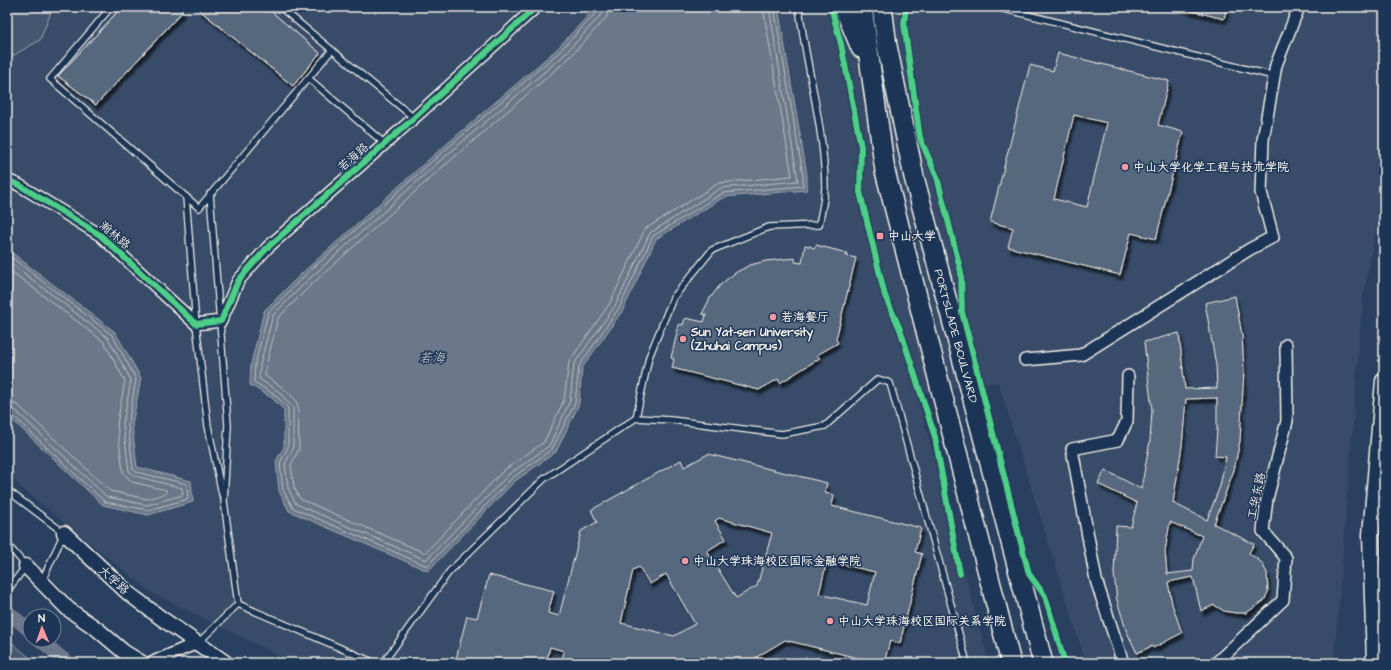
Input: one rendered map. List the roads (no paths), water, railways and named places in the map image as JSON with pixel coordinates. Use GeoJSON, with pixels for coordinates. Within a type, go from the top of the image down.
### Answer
{"type":"FeatureCollection","features":[{"type":"Feature","properties":{"kind":"highway"},"geometry":{"type":"LineString","coordinates":[[844,7],[872,74]]}},
{"type":"Feature","properties":{"kind":"highway"},"geometry":{"type":"LineString","coordinates":[[862,7],[886,171],[1011,663]]}},
{"type":"Feature","properties":{"kind":"highway","name":"PORTSLADE BOULVARD"},"geometry":{"type":"LineString","coordinates":[[882,7],[887,46],[914,177],[1043,663]]}},
{"type":"Feature","properties":{"kind":"highway"},"geometry":{"type":"LineString","coordinates":[[887,46],[893,7]]}},
{"type":"Feature","properties":{"kind":"main road"},"geometry":{"type":"LineString","coordinates":[[1375,663],[1371,534],[1384,381]]}},
{"type":"Feature","properties":{"kind":"street","name":"若海路"},"geometry":{"type":"LineString","coordinates":[[221,322],[238,281],[267,248],[385,144],[536,7]]}},
{"type":"Feature","properties":{"kind":"street"},"geometry":{"type":"LineString","coordinates":[[1025,360],[1081,355],[1250,249],[1273,237],[1262,192],[1263,140],[1276,65],[1299,7]]}},
{"type":"Feature","properties":{"kind":"street","name":"瀚林路"},"geometry":{"type":"LineString","coordinates":[[7,180],[19,185],[100,235],[196,324]]}},
{"type":"Feature","properties":{"kind":"street"},"geometry":{"type":"LineString","coordinates":[[196,324],[221,322]]}},
{"type":"Feature","properties":{"kind":"street","name":"工华东路"},"geometry":{"type":"LineString","coordinates":[[1216,663],[1283,600],[1286,558],[1263,531],[1268,499],[1287,421],[1286,345]]}},
{"type":"Feature","properties":{"kind":"street"},"geometry":{"type":"LineString","coordinates":[[1123,663],[1096,580],[1072,449],[1118,440],[1127,420],[1128,376]]}},
{"type":"Feature","properties":{"kind":"street","name":"大学路"},"geometry":{"type":"LineString","coordinates":[[64,533],[128,593],[226,663]]}},
{"type":"Feature","properties":{"kind":"street"},"geometry":{"type":"LineString","coordinates":[[26,566],[68,609],[97,629],[124,652],[142,663]]}},
{"type":"Feature","properties":{"kind":"street"},"geometry":{"type":"LineString","coordinates":[[151,663],[197,643]]}},
{"type":"Feature","properties":{"kind":"lane"},"geometry":{"type":"LineString","coordinates":[[111,7],[50,79],[198,208],[332,50]]}},
{"type":"Feature","properties":{"kind":"lane"},"geometry":{"type":"LineString","coordinates":[[280,7],[414,118]]}},
{"type":"Feature","properties":{"kind":"lane"},"geometry":{"type":"LineString","coordinates":[[636,418],[649,357],[673,298],[712,250],[768,227],[819,225],[825,188],[821,131],[802,40],[799,7]]}},
{"type":"Feature","properties":{"kind":"lane"},"geometry":{"type":"LineString","coordinates":[[996,7],[1274,76]]}},
{"type":"Feature","properties":{"kind":"lane"},"geometry":{"type":"LineString","coordinates":[[308,78],[385,144]]}},
{"type":"Feature","properties":{"kind":"lane"},"geometry":{"type":"LineString","coordinates":[[210,194],[228,425],[224,501]]}},
{"type":"Feature","properties":{"kind":"lane"},"geometry":{"type":"LineString","coordinates":[[186,197],[196,324],[208,426],[224,501],[238,604]]}},
{"type":"Feature","properties":{"kind":"lane"},"geometry":{"type":"LineString","coordinates":[[383,663],[449,572],[539,485],[636,418],[671,420],[782,434],[825,426],[878,379],[890,383],[967,663]]}},
{"type":"Feature","properties":{"kind":"lane","name":"大学路"},"geometry":{"type":"LineString","coordinates":[[7,490],[64,533]]}},
{"type":"Feature","properties":{"kind":"lane"},"geometry":{"type":"LineString","coordinates":[[41,583],[64,533]]}},
{"type":"Feature","properties":{"kind":"lane"},"geometry":{"type":"LineString","coordinates":[[7,544],[26,566],[7,591]]}},
{"type":"Feature","properties":{"kind":"lane"},"geometry":{"type":"LineString","coordinates":[[197,643],[238,604]]}},
{"type":"Feature","properties":{"kind":"lane"},"geometry":{"type":"LineString","coordinates":[[238,604],[375,663]]}},
{"type":"Feature","properties":{"kind":"water","name":"若海"},"geometry":{"type":"Polygon","coordinates":[[[596,7],[778,7],[807,175],[807,190],[724,197],[656,239],[623,310],[582,368],[579,404],[556,452],[514,482],[428,571],[289,511],[279,491],[276,461],[284,447],[284,410],[272,398],[250,385],[251,364],[264,311],[300,275],[427,161],[557,49],[596,7]]]}},
{"type":"Feature","properties":{"kind":"water"},"geometry":{"type":"Polygon","coordinates":[[[7,249],[115,332],[141,378],[132,425],[137,467],[191,481],[193,502],[148,515],[103,505],[7,415],[7,249]]]}},
{"type":"Feature","properties":{"kind":"waterway"},"geometry":{"type":"LineString","coordinates":[[7,611],[22,624]]}},
{"type":"Feature","properties":{"kind":"waterway"},"geometry":{"type":"LineString","coordinates":[[50,648],[68,663]]}},
{"type":"Feature","properties":{"kind":"place","name":"中山大学化学工程与技术学院"},"geometry":{"type":"Point","coordinates":[1125,167]}},
{"type":"Feature","properties":{"kind":"place","name":"中山大学"},"geometry":{"type":"Point","coordinates":[880,236]}},
{"type":"Feature","properties":{"kind":"place","name":"若海餐厅"},"geometry":{"type":"Point","coordinates":[773,317]}},
{"type":"Feature","properties":{"kind":"place","name":"Sun Yat-sen University (Zhuhai Campus)"},"geometry":{"type":"Point","coordinates":[683,339]}},
{"type":"Feature","properties":{"kind":"place","name":"中山大学珠海校区国际金融学院"},"geometry":{"type":"Point","coordinates":[685,561]}},
{"type":"Feature","properties":{"kind":"place","name":"中山大学珠海校区国际关系学院"},"geometry":{"type":"Point","coordinates":[830,621]}}]}
